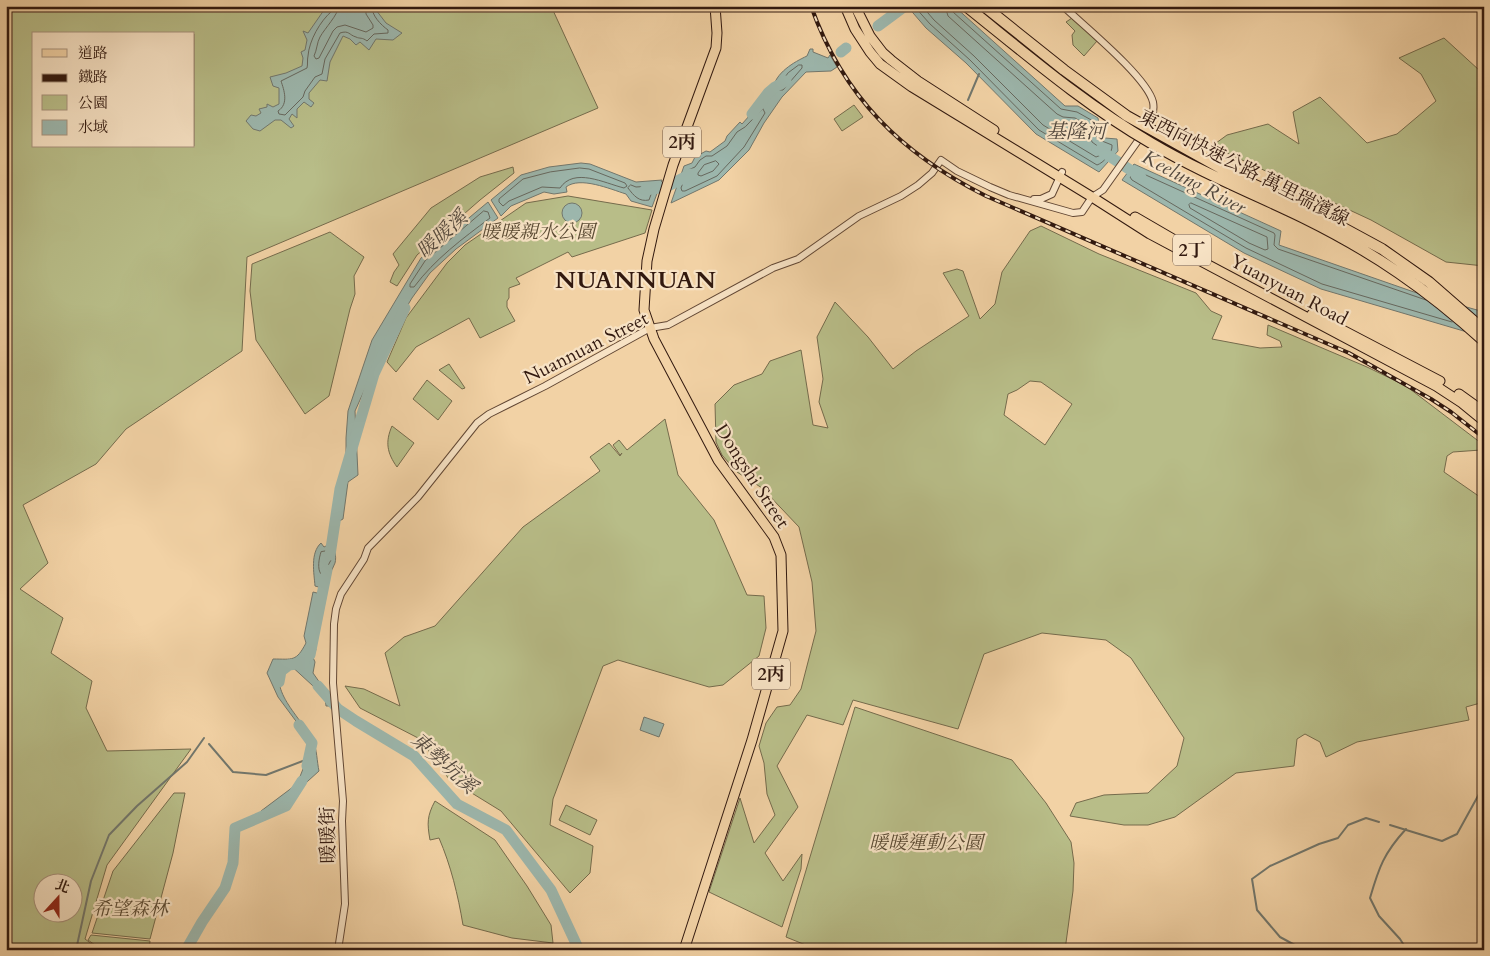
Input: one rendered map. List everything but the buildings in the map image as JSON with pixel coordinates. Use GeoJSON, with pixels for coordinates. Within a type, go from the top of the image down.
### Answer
{"type":"FeatureCollection","features":[{"type":"Feature","properties":{"kind":"highway","name":"東西向快速公路 萬里瑞濱線"},"geometry":{"type":"LineString","coordinates":[[966,6],[1118,124],[1184,162],[1304,218],[1381,260],[1434,298],[1484,341]]}},
{"type":"Feature","properties":{"kind":"highway","name":"東西向快速公路 萬里瑞濱線"},"geometry":{"type":"LineString","coordinates":[[984,6],[1064,70],[1127,116],[1231,174],[1312,211],[1382,249],[1429,282],[1484,330]]}},
{"type":"Feature","properties":{"kind":"main road","name":"Dongshi Street"},"geometry":{"type":"LineString","coordinates":[[684,950],[752,740],[783,631],[781,555],[774,537],[718,460],[654,339],[644,310],[647,261],[654,229],[673,165],[714,56],[717,33],[715,6]]}},
{"type":"Feature","properties":{"kind":"main road","name":"2丁"},"geometry":{"type":"LineString","coordinates":[[845,6],[855,29],[880,64],[912,87],[952,107]]}},
{"type":"Feature","properties":{"kind":"main road","name":"2丁"},"geometry":{"type":"LineString","coordinates":[[855,6],[870,36],[883,53],[952,107]]}},
{"type":"Feature","properties":{"kind":"main road","name":"Yuanyuan Road"},"geometry":{"type":"LineString","coordinates":[[952,107],[1061,175],[1097,193],[1150,234],[1438,383],[1484,412]]}},
{"type":"Feature","properties":{"kind":"main road","name":"Yuanyuan Road"},"geometry":{"type":"LineString","coordinates":[[1438,383],[1484,421]]}},
{"type":"Feature","properties":{"kind":"street"},"geometry":{"type":"LineString","coordinates":[[1063,6],[1137,76],[1147,89],[1153,103],[1151,120],[1143,134],[1097,193]]}},
{"type":"Feature","properties":{"kind":"street","name":"Nuannuan Street"},"geometry":{"type":"LineString","coordinates":[[337,719],[333,683],[334,624],[341,594],[364,559],[368,548],[418,497],[477,423],[489,414],[545,386],[650,328],[668,325],[773,268],[798,259],[859,216],[901,196],[918,185],[932,173],[941,160],[956,171],[1009,195],[1073,213],[1082,212],[1097,193]]}},
{"type":"Feature","properties":{"kind":"street","name":"Nuannuan Street"},"geometry":{"type":"LineString","coordinates":[[1028,199],[1041,199],[1052,194],[1061,175]]}},
{"type":"Feature","properties":{"kind":"street","name":"暖暖街"},"geometry":{"type":"LineString","coordinates":[[337,719],[343,801],[345,904],[338,950]]}},
{"type":"Feature","properties":{"kind":"green space"},"geometry":{"type":"Polygon","coordinates":[[[6,6],[551,6],[598,108],[247,257],[242,351],[126,429],[96,464],[23,505],[48,563],[20,589],[63,618],[51,653],[92,681],[86,708],[107,751],[191,749],[107,865],[85,939],[100,950],[6,950],[6,6]]]}},
{"type":"Feature","properties":{"kind":"green space"},"geometry":{"type":"Polygon","coordinates":[[[1072,18],[1097,41],[1084,56],[1073,45],[1072,35],[1075,31],[1066,22],[1072,18]]]}},
{"type":"Feature","properties":{"kind":"green space"},"geometry":{"type":"Polygon","coordinates":[[[1444,38],[1479,70],[1484,63],[1484,266],[1446,262],[1371,220],[1212,146],[1227,135],[1268,124],[1299,144],[1293,112],[1320,97],[1367,143],[1397,134],[1436,101],[1421,74],[1399,58],[1444,38]]]}},
{"type":"Feature","properties":{"kind":"green space"},"geometry":{"type":"Polygon","coordinates":[[[854,105],[863,117],[842,131],[834,119],[854,105]]]}},
{"type":"Feature","properties":{"kind":"green space"},"geometry":{"type":"Polygon","coordinates":[[[513,167],[514,173],[417,255],[397,286],[390,282],[399,265],[393,254],[431,208],[480,177],[513,167]]]}},
{"type":"Feature","properties":{"kind":"green space","name":"暖暖親水公園"},"geometry":{"type":"Polygon","coordinates":[[[568,196],[652,210],[645,233],[572,257],[568,252],[516,278],[520,284],[509,288],[509,298],[507,301],[507,307],[515,321],[480,338],[469,318],[416,347],[396,372],[387,362],[406,318],[447,263],[465,245],[526,203],[568,196]]]}},
{"type":"Feature","properties":{"kind":"green space"},"geometry":{"type":"Polygon","coordinates":[[[1041,226],[1099,254],[1196,293],[1211,311],[1222,316],[1212,339],[1260,348],[1282,347],[1280,341],[1267,335],[1268,325],[1367,367],[1406,386],[1481,443],[1481,450],[1453,452],[1447,456],[1444,472],[1480,497],[1484,495],[1484,702],[1466,707],[1469,720],[1357,742],[1326,757],[1320,742],[1305,734],[1297,739],[1294,766],[1236,773],[1175,817],[1148,825],[1124,825],[1070,816],[1076,803],[1104,795],[1148,793],[1177,766],[1184,738],[1131,658],[1106,640],[1042,633],[984,654],[958,729],[853,700],[843,725],[807,715],[777,766],[798,807],[765,853],[783,881],[802,854],[801,869],[782,927],[709,892],[740,798],[754,843],[775,815],[767,794],[764,763],[759,746],[766,723],[777,707],[790,705],[801,689],[816,631],[812,582],[799,527],[762,488],[737,472],[722,455],[716,442],[715,404],[734,385],[762,374],[770,361],[801,350],[813,425],[828,428],[819,402],[823,379],[817,337],[835,302],[868,337],[893,369],[916,351],[969,316],[943,273],[957,269],[963,271],[980,319],[995,304],[1002,272],[1030,231],[1041,226]],[[1030,381],[1008,394],[1004,415],[1045,445],[1072,404],[1041,382],[1030,381]]]}},
{"type":"Feature","properties":{"kind":"green space"},"geometry":{"type":"Polygon","coordinates":[[[330,232],[364,257],[354,276],[355,294],[329,396],[305,414],[256,340],[250,291],[252,264],[330,232]]]}},
{"type":"Feature","properties":{"kind":"green space"},"geometry":{"type":"Polygon","coordinates":[[[449,364],[465,388],[462,389],[439,370],[449,364]]]}},
{"type":"Feature","properties":{"kind":"green space"},"geometry":{"type":"Polygon","coordinates":[[[427,380],[452,401],[438,420],[413,399],[427,380]]]}},
{"type":"Feature","properties":{"kind":"green space"},"geometry":{"type":"Polygon","coordinates":[[[665,419],[678,475],[714,520],[747,595],[764,596],[766,628],[759,656],[723,685],[709,687],[618,660],[603,666],[553,799],[550,825],[593,846],[590,873],[570,893],[501,811],[449,779],[420,739],[360,708],[345,686],[364,689],[400,706],[385,653],[404,637],[435,626],[523,527],[600,471],[590,457],[609,443],[620,456],[622,453],[620,455],[613,445],[619,440],[627,450],[665,419]]]}},
{"type":"Feature","properties":{"kind":"green space"},"geometry":{"type":"Polygon","coordinates":[[[392,426],[414,443],[397,467],[388,447],[388,437],[392,426]]]}},
{"type":"Feature","properties":{"kind":"green space","name":"暖暖運動公園"},"geometry":{"type":"Polygon","coordinates":[[[855,707],[1012,760],[1046,803],[1071,842],[1074,863],[1073,891],[1065,950],[818,950],[786,937],[855,707]]]}},
{"type":"Feature","properties":{"kind":"green space","name":"希望森林"},"geometry":{"type":"Polygon","coordinates":[[[174,793],[185,793],[173,853],[150,939],[92,933],[113,871],[174,793]]]}},
{"type":"Feature","properties":{"kind":"green space"},"geometry":{"type":"Polygon","coordinates":[[[435,801],[495,840],[551,925],[553,943],[512,938],[463,925],[454,881],[439,838],[430,840],[428,820],[435,801]]]}},
{"type":"Feature","properties":{"kind":"green space"},"geometry":{"type":"Polygon","coordinates":[[[566,805],[597,820],[590,835],[559,820],[566,805]]]}},
{"type":"Feature","properties":{"kind":"green space"},"geometry":{"type":"Polygon","coordinates":[[[91,935],[150,941],[149,950],[102,950],[88,940],[91,935]]]}},
{"type":"Feature","properties":{"kind":"water"},"geometry":{"type":"Polygon","coordinates":[[[334,6],[378,6],[376,10],[386,23],[402,33],[393,40],[376,39],[369,50],[360,42],[356,45],[350,39],[343,36],[330,62],[327,81],[320,80],[309,93],[309,99],[314,103],[311,107],[304,102],[297,109],[297,118],[292,114],[289,119],[294,126],[291,128],[281,120],[275,120],[260,131],[253,129],[246,121],[251,115],[256,116],[261,113],[259,109],[267,107],[267,104],[273,107],[279,104],[279,88],[273,86],[270,77],[302,66],[303,58],[301,52],[305,50],[307,40],[303,31],[308,33],[324,10],[334,6]]]}},
{"type":"Feature","properties":{"kind":"water","name":"基隆河"},"geometry":{"type":"Polygon","coordinates":[[[907,6],[954,6],[1065,106],[1078,106],[1098,118],[1101,136],[1117,139],[1118,151],[1099,172],[1036,134],[966,63],[926,28],[907,6]]]}},
{"type":"Feature","properties":{"kind":"water"},"geometry":{"type":"Polygon","coordinates":[[[810,49],[828,58],[830,55],[837,67],[831,71],[806,72],[782,97],[764,123],[749,150],[719,180],[671,203],[684,166],[692,163],[695,157],[706,151],[710,152],[725,141],[727,136],[740,122],[742,124],[773,89],[781,73],[807,56],[810,49]]]}},
{"type":"Feature","properties":{"kind":"water"},"geometry":{"type":"Polygon","coordinates":[[[581,163],[590,164],[636,182],[662,180],[652,207],[631,201],[626,194],[587,183],[572,184],[566,187],[567,192],[554,194],[544,192],[511,206],[501,216],[491,200],[521,175],[549,167],[581,163]]]}},
{"type":"Feature","properties":{"kind":"water"},"geometry":{"type":"Polygon","coordinates":[[[1134,164],[1281,231],[1279,245],[1414,292],[1484,312],[1484,337],[1321,289],[1244,253],[1122,180],[1134,164]]]}},
{"type":"Feature","properties":{"kind":"water"},"geometry":{"type":"Polygon","coordinates":[[[488,202],[498,218],[456,249],[430,273],[412,298],[388,338],[355,411],[358,475],[348,482],[343,519],[333,528],[335,563],[322,588],[315,586],[315,552],[321,543],[324,547],[328,545],[331,525],[338,516],[342,502],[338,485],[352,463],[346,457],[348,411],[372,340],[421,258],[488,202]]]}},
{"type":"Feature","properties":{"kind":"water"},"geometry":{"type":"Polygon","coordinates":[[[572,203],[579,206],[582,213],[579,220],[572,223],[565,220],[562,213],[565,206],[572,203]]]}},
{"type":"Feature","properties":{"kind":"water"},"geometry":{"type":"Polygon","coordinates":[[[313,592],[321,594],[311,637],[316,650],[312,655],[315,662],[313,673],[327,693],[329,706],[326,706],[325,697],[288,663],[281,672],[279,682],[287,702],[313,741],[319,771],[265,820],[261,811],[297,784],[313,744],[278,697],[267,673],[273,659],[293,658],[303,649],[306,643],[304,636],[313,592]]]}},
{"type":"Feature","properties":{"kind":"water"},"geometry":{"type":"Polygon","coordinates":[[[644,717],[664,724],[659,737],[640,730],[644,717]]]}},
{"type":"Feature","properties":{"kind":"waterway","name":"暖暖溪"},"geometry":{"type":"LineString","coordinates":[[878,26],[905,6]]}},
{"type":"Feature","properties":{"kind":"waterway","name":"暖暖溪"},"geometry":{"type":"LineString","coordinates":[[841,52],[846,48]]}},
{"type":"Feature","properties":{"kind":"waterway"},"geometry":{"type":"LineString","coordinates":[[968,100],[979,74]]}},
{"type":"Feature","properties":{"kind":"waterway","name":"暖暖溪"},"geometry":{"type":"LineString","coordinates":[[752,114],[768,93],[786,81]]}},
{"type":"Feature","properties":{"kind":"waterway","name":"Keelung River"},"geometry":{"type":"LineString","coordinates":[[1100,150],[1141,177]]}},
{"type":"Feature","properties":{"kind":"waterway","name":"暖暖溪"},"geometry":{"type":"LineString","coordinates":[[645,190],[666,187],[691,174]]}},
{"type":"Feature","properties":{"kind":"waterway","name":"暖暖溪"},"geometry":{"type":"LineString","coordinates":[[330,555],[340,489],[374,374],[405,308]]}},
{"type":"Feature","properties":{"kind":"waterway","name":"暖暖溪"},"geometry":{"type":"LineString","coordinates":[[310,655],[327,570]]}},
{"type":"Feature","properties":{"kind":"waterway"},"geometry":{"type":"LineString","coordinates":[[279,682],[281,671],[289,665],[304,663]]}},
{"type":"Feature","properties":{"kind":"waterway","name":"東勢坑溪"},"geometry":{"type":"LineString","coordinates":[[318,686],[338,709],[414,756],[457,804],[506,830],[551,890],[579,950]]}},
{"type":"Feature","properties":{"kind":"waterway"},"geometry":{"type":"LineString","coordinates":[[299,725],[312,743],[307,766]]}},
{"type":"Feature","properties":{"kind":"waterway"},"geometry":{"type":"LineString","coordinates":[[76,950],[91,881],[109,835],[137,806],[187,762],[204,738]]}},
{"type":"Feature","properties":{"kind":"waterway"},"geometry":{"type":"LineString","coordinates":[[209,744],[233,772],[266,775],[308,759]]}},
{"type":"Feature","properties":{"kind":"waterway"},"geometry":{"type":"LineString","coordinates":[[186,950],[225,888],[233,863],[235,828],[286,806],[302,781]]}},
{"type":"Feature","properties":{"kind":"waterway"},"geometry":{"type":"LineString","coordinates":[[1390,825],[1442,841],[1457,834],[1484,785]]}},
{"type":"Feature","properties":{"kind":"waterway"},"geometry":{"type":"LineString","coordinates":[[1304,950],[1280,937],[1257,910],[1252,879],[1270,866],[1319,844],[1338,838],[1348,825],[1366,818],[1379,822]]}},
{"type":"Feature","properties":{"kind":"waterway"},"geometry":{"type":"LineString","coordinates":[[1406,829],[1383,861],[1370,898],[1379,916],[1400,939],[1407,950]]}},
{"type":"Feature","properties":{"kind":"railway"},"geometry":{"type":"LineString","coordinates":[[811,6],[824,39],[858,95],[902,141],[956,180],[986,196],[1349,353],[1431,399],[1484,438]]}},
{"type":"Feature","properties":{"kind":"district","name":"NUANNUAN"},"geometry":{"type":"Point","coordinates":[636,280]}}]}
